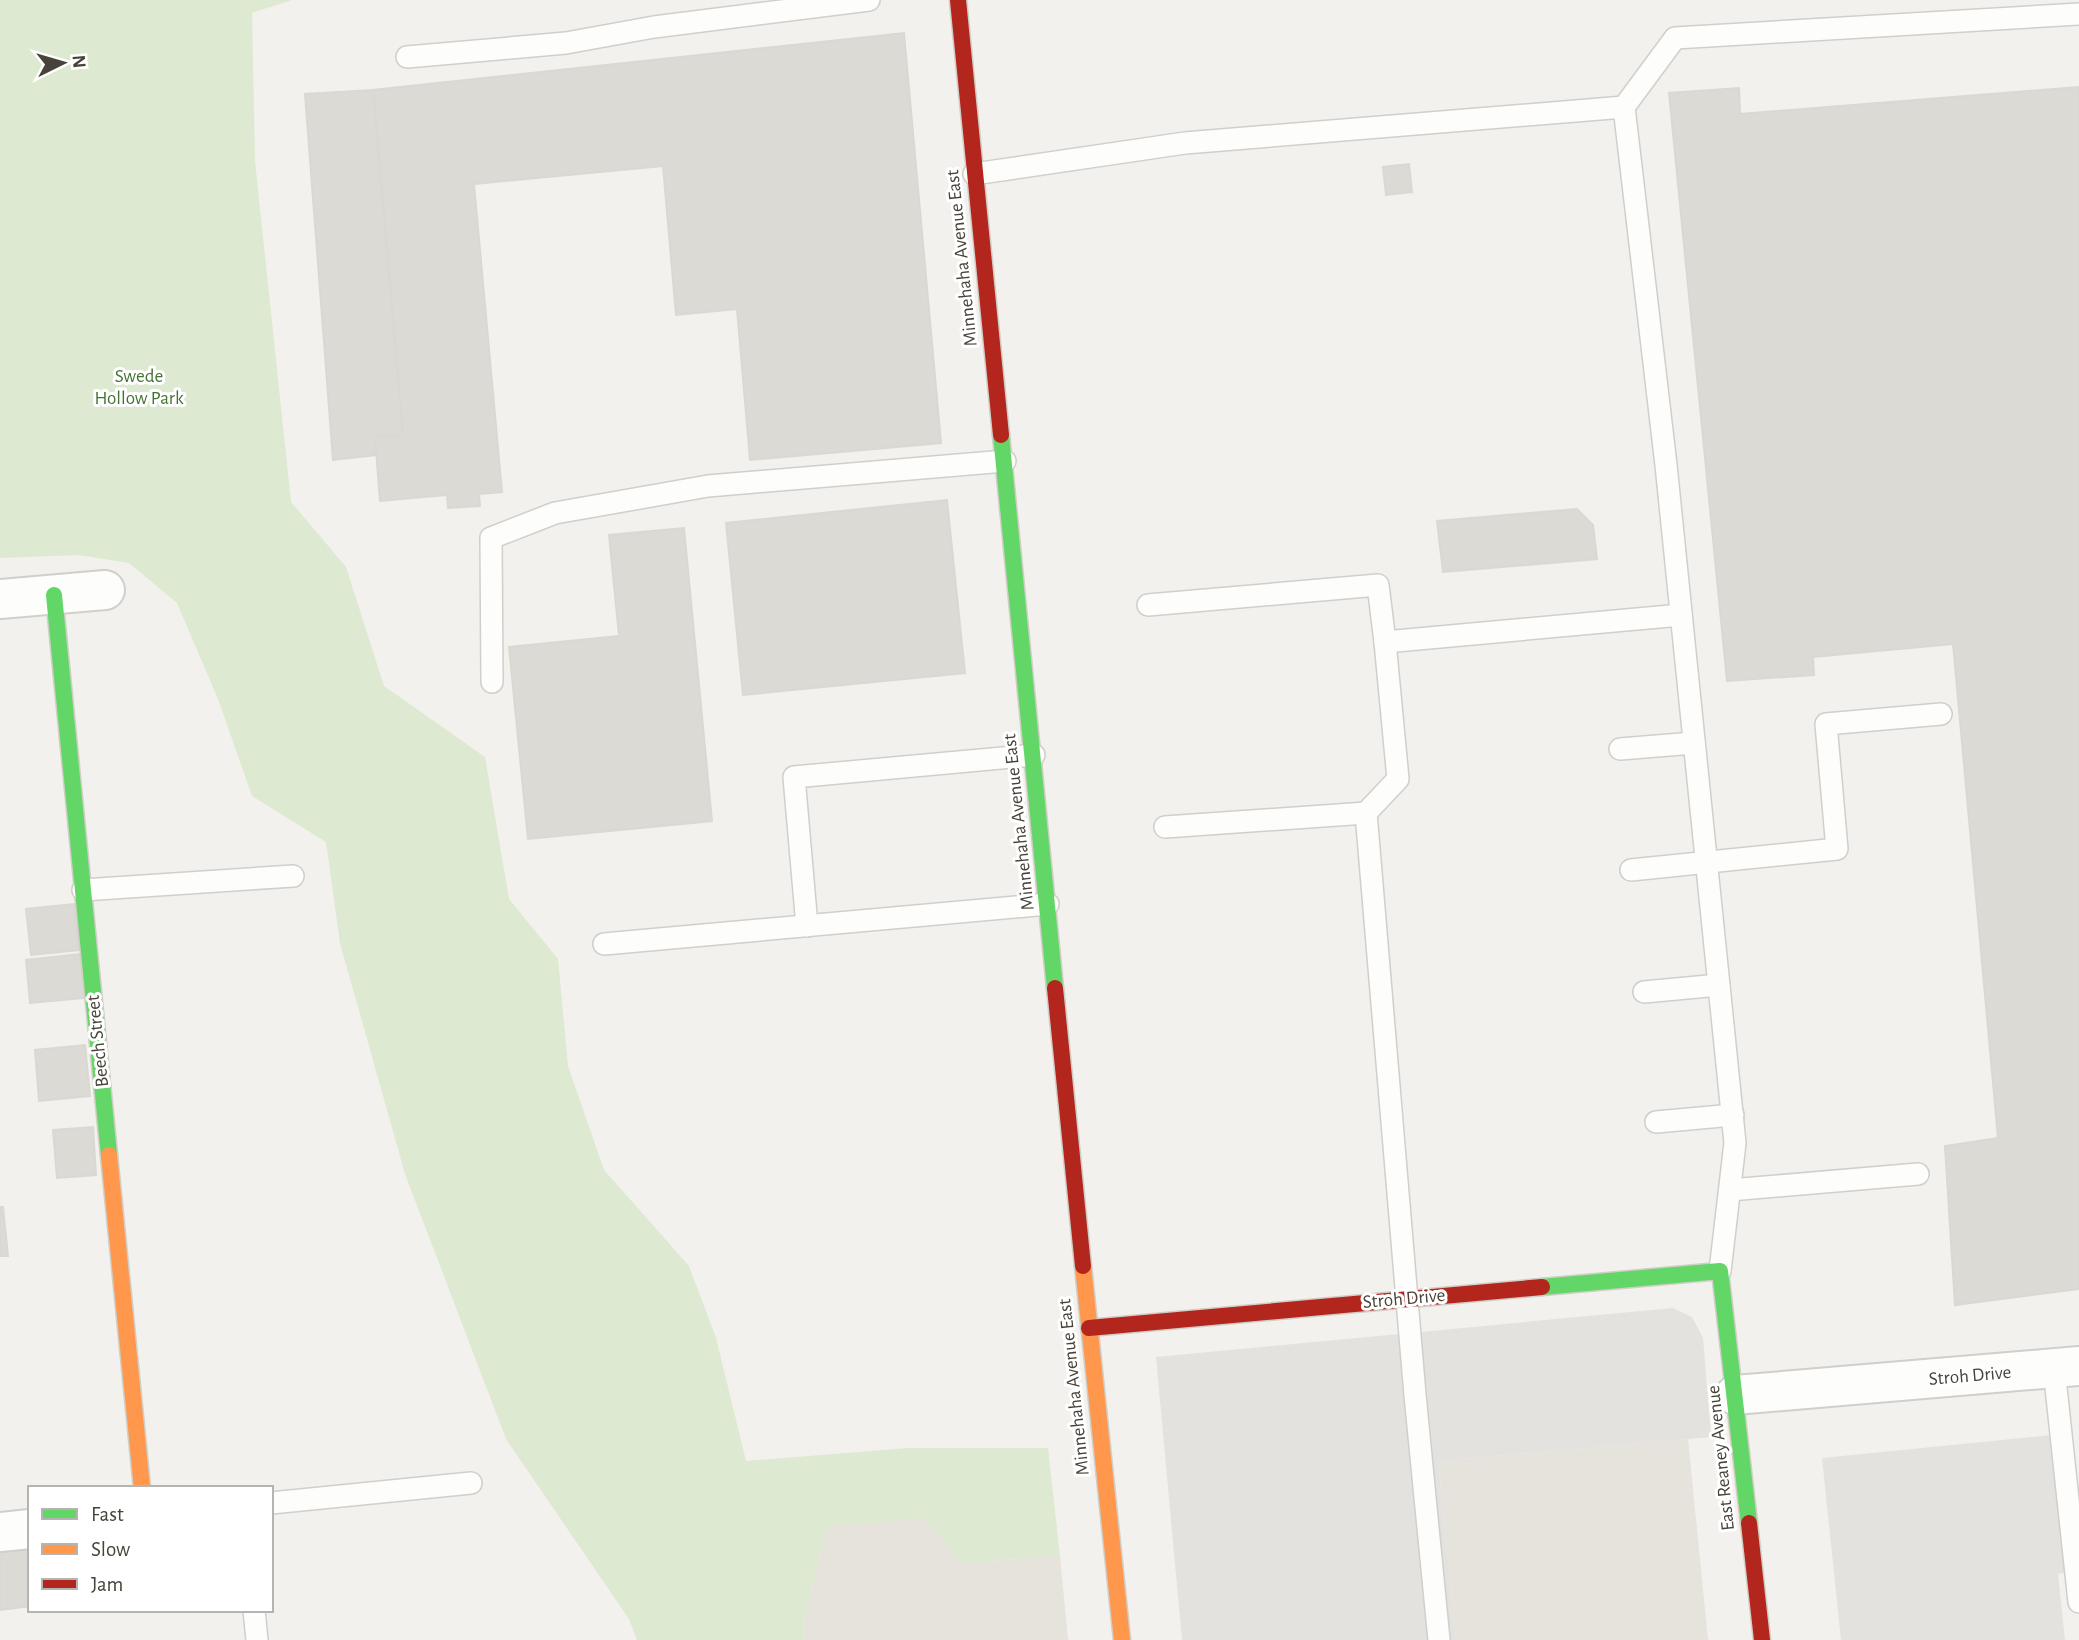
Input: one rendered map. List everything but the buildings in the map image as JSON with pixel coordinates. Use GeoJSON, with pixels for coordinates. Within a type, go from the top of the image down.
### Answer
{"type":"FeatureCollection","features":[{"type":"Feature","properties":{"kind":"street","name":"Minnehaha Avenue East"},"geometry":{"type":"LineString","coordinates":[[958,0],[1122,1640]]}},
{"type":"Feature","properties":{"kind":"street"},"geometry":{"type":"LineString","coordinates":[[0,599],[105,590]]}},
{"type":"Feature","properties":{"kind":"street","name":"Beech Street"},"geometry":{"type":"LineString","coordinates":[[54,594],[142,1486]]}},
{"type":"Feature","properties":{"kind":"street","name":"Stroh Drive"},"geometry":{"type":"LineString","coordinates":[[1089,1328],[1720,1271]]}},
{"type":"Feature","properties":{"kind":"street","name":"East Reaney Avenue"},"geometry":{"type":"LineString","coordinates":[[1720,1271],[1762,1640]]}},
{"type":"Feature","properties":{"kind":"street","name":"Stroh Drive"},"geometry":{"type":"LineString","coordinates":[[1735,1395],[2066,1367]]}},
{"type":"Feature","properties":{"kind":"street"},"geometry":{"type":"LineString","coordinates":[[0,1532],[28,1529]]}},
{"type":"Feature","properties":{"kind":"lane"},"geometry":{"type":"LineString","coordinates":[[407,57],[566,43],[654,27],[869,0]]}},
{"type":"Feature","properties":{"kind":"lane"},"geometry":{"type":"LineString","coordinates":[[1720,1271],[1735,1143],[1733,1115],[1695,743],[1624,107],[1675,38],[2079,14]]}},
{"type":"Feature","properties":{"kind":"lane"},"geometry":{"type":"LineString","coordinates":[[974,174],[1185,143],[1624,107]]}},
{"type":"Feature","properties":{"kind":"lane"},"geometry":{"type":"LineString","coordinates":[[492,682],[491,538],[555,513],[708,486],[1005,461]]}},
{"type":"Feature","properties":{"kind":"lane"},"geometry":{"type":"LineString","coordinates":[[1148,605],[1378,586],[1398,779],[1366,813],[1165,827]]}},
{"type":"Feature","properties":{"kind":"lane"},"geometry":{"type":"LineString","coordinates":[[1385,642],[1681,615]]}},
{"type":"Feature","properties":{"kind":"lane"},"geometry":{"type":"LineString","coordinates":[[1632,870],[1837,849],[1826,724],[1941,714]]}},
{"type":"Feature","properties":{"kind":"lane"},"geometry":{"type":"LineString","coordinates":[[1620,749],[1695,743]]}},
{"type":"Feature","properties":{"kind":"lane"},"geometry":{"type":"LineString","coordinates":[[807,926],[794,776],[1034,755]]}},
{"type":"Feature","properties":{"kind":"lane"},"geometry":{"type":"LineString","coordinates":[[1366,813],[1439,1640]]}},
{"type":"Feature","properties":{"kind":"lane"},"geometry":{"type":"LineString","coordinates":[[83,890],[293,876]]}},
{"type":"Feature","properties":{"kind":"lane"},"geometry":{"type":"LineString","coordinates":[[604,944],[1048,904]]}},
{"type":"Feature","properties":{"kind":"lane"},"geometry":{"type":"LineString","coordinates":[[1644,992],[1719,985]]}},
{"type":"Feature","properties":{"kind":"lane"},"geometry":{"type":"LineString","coordinates":[[1656,1122],[1733,1115]]}},
{"type":"Feature","properties":{"kind":"lane"},"geometry":{"type":"LineString","coordinates":[[1730,1190],[1918,1174]]}},
{"type":"Feature","properties":{"kind":"lane"},"geometry":{"type":"LineString","coordinates":[[2066,1367],[2079,1602]]}},
{"type":"Feature","properties":{"kind":"lane"},"geometry":{"type":"LineString","coordinates":[[273,1503],[471,1483]]}},
{"type":"Feature","properties":{"kind":"lane"},"geometry":{"type":"LineString","coordinates":[[254,1612],[257,1640]]}},
{"type":"Feature","properties":{"kind":"shaded area"},"geometry":{"type":"Polygon","coordinates":[[[1673,1308],[1692,1317],[1703,1338],[1711,1437],[1438,1461],[1456,1640],[1182,1640],[1156,1357],[1673,1308]]]}},
{"type":"Feature","properties":{"kind":"shaded area"},"geometry":{"type":"Polygon","coordinates":[[[2052,1435],[2067,1572],[2058,1574],[2065,1640],[1841,1640],[1822,1458],[2052,1435]]]}},
{"type":"Feature","properties":{"kind":"shaded area"},"geometry":{"type":"Polygon","coordinates":[[[1688,1439],[1708,1640],[1456,1640],[1438,1461],[1688,1439]]]}},
{"type":"Feature","properties":{"kind":"shaded area"},"geometry":{"type":"Polygon","coordinates":[[[924,1517],[962,1563],[1060,1556],[1068,1640],[805,1640],[803,1623],[827,1527],[924,1517]]]}},
{"type":"Feature","properties":{"kind":"green space","name":"Swede Hollow Park"},"geometry":{"type":"Polygon","coordinates":[[[0,0],[292,0],[252,13],[255,161],[291,502],[346,567],[384,686],[485,757],[509,899],[558,959],[568,1066],[604,1170],[689,1266],[716,1338],[746,1461],[908,1448],[1048,1448],[1060,1556],[962,1563],[924,1518],[827,1527],[803,1623],[805,1640],[637,1640],[629,1619],[506,1439],[405,1174],[340,943],[326,842],[252,796],[218,699],[177,603],[129,563],[79,555],[0,558],[0,0]]]}},
{"type":"Feature","properties":{"kind":"traffic: fast"},"geometry":{"type":"LineString","coordinates":[[1001,435],[1055,988]]}},
{"type":"Feature","properties":{"kind":"traffic: fast"},"geometry":{"type":"LineString","coordinates":[[54,595],[109,1155]]}},
{"type":"Feature","properties":{"kind":"traffic: fast"},"geometry":{"type":"LineString","coordinates":[[1542,1287],[1720,1271],[1749,1523]]}},
{"type":"Feature","properties":{"kind":"traffic: slow"},"geometry":{"type":"LineString","coordinates":[[109,1155],[142,1486]]}},
{"type":"Feature","properties":{"kind":"traffic: slow"},"geometry":{"type":"LineString","coordinates":[[1083,1266],[1122,1640]]}},
{"type":"Feature","properties":{"kind":"traffic: jam"},"geometry":{"type":"LineString","coordinates":[[958,0],[1001,435]]}},
{"type":"Feature","properties":{"kind":"traffic: jam"},"geometry":{"type":"LineString","coordinates":[[1055,988],[1083,1266]]}},
{"type":"Feature","properties":{"kind":"traffic: jam"},"geometry":{"type":"LineString","coordinates":[[1089,1328],[1542,1287]]}},
{"type":"Feature","properties":{"kind":"traffic: jam"},"geometry":{"type":"LineString","coordinates":[[1749,1523],[1762,1640]]}}]}
